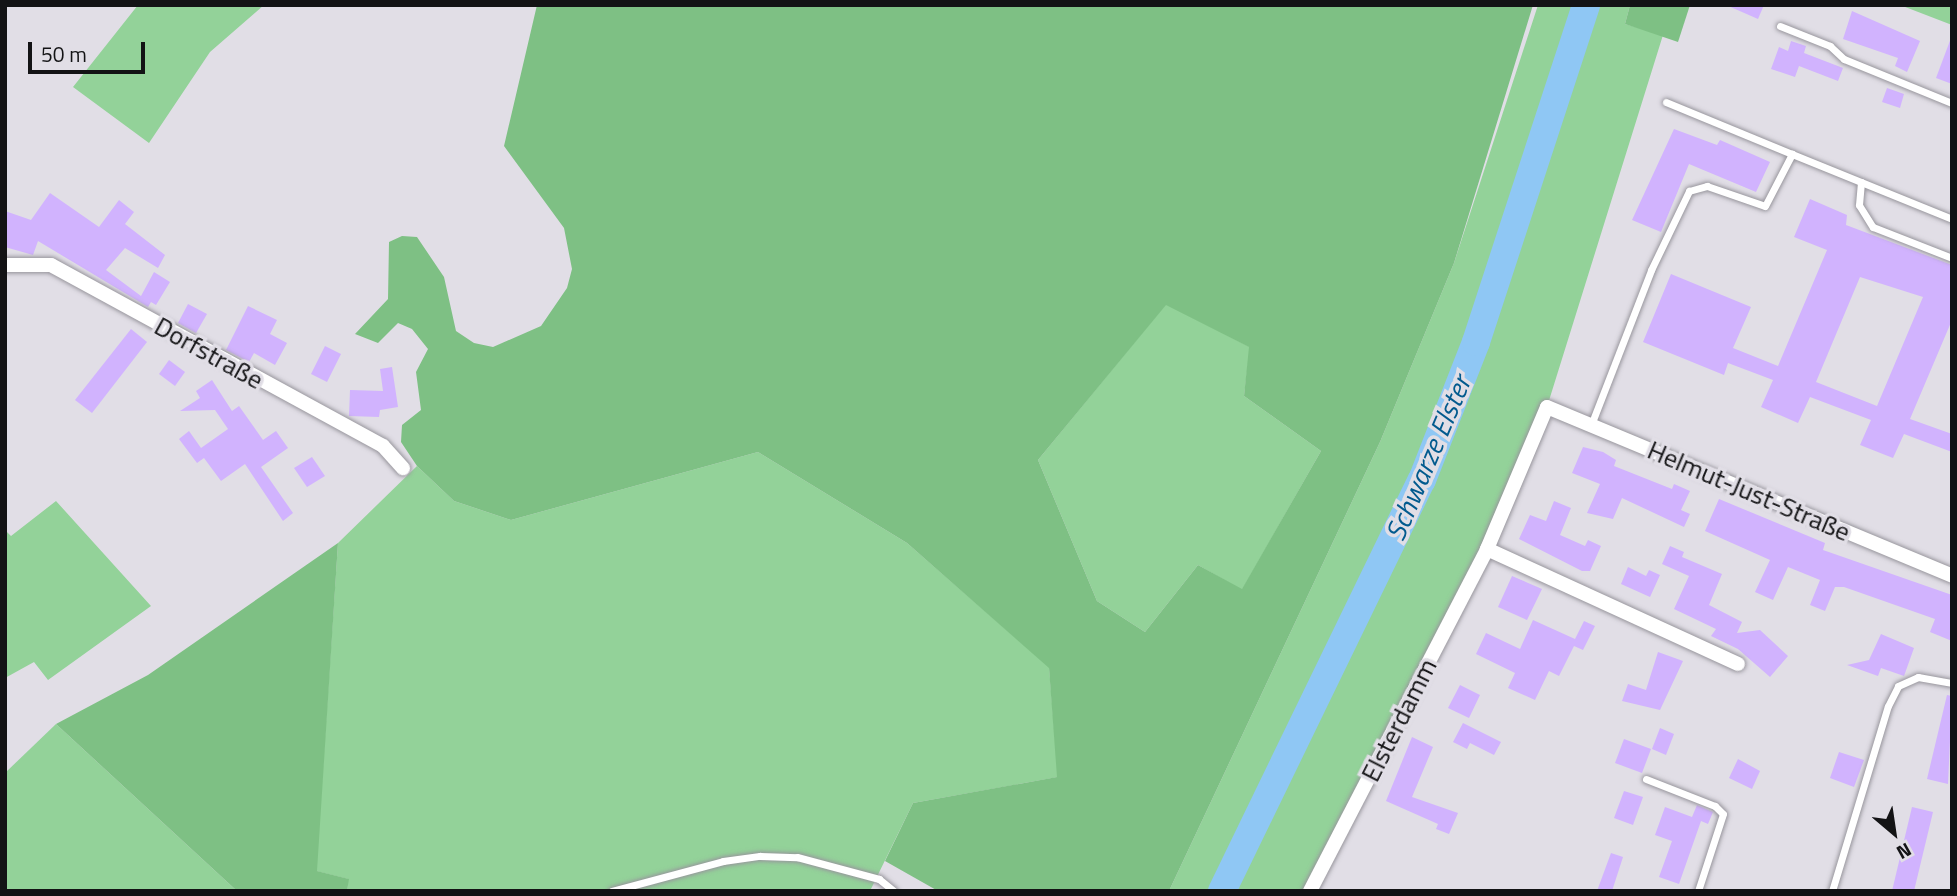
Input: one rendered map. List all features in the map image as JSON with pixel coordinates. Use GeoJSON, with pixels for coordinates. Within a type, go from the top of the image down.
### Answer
{"type":"FeatureCollection","features":[{"type":"Feature","properties":{"kind":"street","name":"Dorfstraße"},"geometry":{"type":"LineString","coordinates":[[5,265],[51,265],[383,446],[403,468]]}},
{"type":"Feature","properties":{"kind":"street","name":"Helmut-Just-Straße"},"geometry":{"type":"LineString","coordinates":[[1547,407],[1952,576]]}},
{"type":"Feature","properties":{"kind":"street","name":"Elsterdamm"},"geometry":{"type":"LineString","coordinates":[[1310,891],[1487,549],[1547,407]]}},
{"type":"Feature","properties":{"kind":"street"},"geometry":{"type":"LineString","coordinates":[[1487,549],[1738,664]]}},
{"type":"Feature","properties":{"kind":"lane"},"geometry":{"type":"LineString","coordinates":[[1780,26],[1829,46],[1844,60],[1952,103]]}},
{"type":"Feature","properties":{"kind":"lane"},"geometry":{"type":"LineString","coordinates":[[1666,102],[1952,219]]}},
{"type":"Feature","properties":{"kind":"lane"},"geometry":{"type":"LineString","coordinates":[[1591,425],[1651,270],[1689,191],[1707,186],[1765,206],[1792,154]]}},
{"type":"Feature","properties":{"kind":"lane"},"geometry":{"type":"LineString","coordinates":[[1861,183],[1859,205],[1873,227],[1952,258]]}},
{"type":"Feature","properties":{"kind":"lane"},"geometry":{"type":"LineString","coordinates":[[1832,891],[1898,686],[1918,677],[1952,683]]}},
{"type":"Feature","properties":{"kind":"lane"},"geometry":{"type":"LineString","coordinates":[[1646,779],[1715,806],[1723,814],[1698,891]]}},
{"type":"Feature","properties":{"kind":"lane"},"geometry":{"type":"LineString","coordinates":[[612,891],[723,861],[772,856],[797,857],[879,879],[894,891]]}},
{"type":"Feature","properties":{"kind":"green space"},"geometry":{"type":"Polygon","coordinates":[[[138,5],[264,5],[210,52],[149,143],[73,87],[138,5]]]}},
{"type":"Feature","properties":{"kind":"green space"},"geometry":{"type":"Polygon","coordinates":[[[537,5],[1533,5],[1454,263],[1380,442],[1169,891],[938,891],[885,861],[913,803],[1057,777],[1049,668],[907,543],[758,452],[511,520],[454,501],[417,466],[401,442],[402,425],[421,410],[416,372],[428,349],[412,329],[398,323],[378,343],[355,334],[388,299],[389,242],[402,236],[417,237],[444,277],[456,331],[474,343],[493,347],[541,326],[567,288],[572,269],[564,228],[504,146],[537,5]],[[1166,305],[1038,460],[1097,601],[1145,632],[1198,565],[1242,589],[1321,451],[1244,396],[1249,347],[1166,305]]]}},
{"type":"Feature","properties":{"kind":"green space"},"geometry":{"type":"Polygon","coordinates":[[[1538,5],[1630,5],[1625,24],[1663,35],[1547,407],[1487,549],[1310,891],[1169,891],[1380,442],[1454,263],[1538,5]]]}},
{"type":"Feature","properties":{"kind":"green space"},"geometry":{"type":"Polygon","coordinates":[[[1630,5],[1690,5],[1678,42],[1625,24],[1630,5]]]}},
{"type":"Feature","properties":{"kind":"green space"},"geometry":{"type":"Polygon","coordinates":[[[1900,5],[1952,5],[1952,25],[1900,5]]]}},
{"type":"Feature","properties":{"kind":"green space"},"geometry":{"type":"Polygon","coordinates":[[[1166,304],[1250,347],[1244,396],[1321,451],[1242,590],[1198,565],[1145,632],[1097,601],[1038,460],[1166,304]]]}},
{"type":"Feature","properties":{"kind":"green space"},"geometry":{"type":"Polygon","coordinates":[[[758,452],[907,543],[1049,667],[1058,777],[913,803],[870,891],[347,891],[348,879],[316,871],[338,543],[417,466],[454,501],[511,520],[758,452]]]}},
{"type":"Feature","properties":{"kind":"green space"},"geometry":{"type":"Polygon","coordinates":[[[56,501],[151,606],[48,680],[34,662],[5,678],[5,530],[11,536],[56,501]]]}},
{"type":"Feature","properties":{"kind":"green space"},"geometry":{"type":"Polygon","coordinates":[[[338,543],[317,871],[349,879],[347,891],[237,891],[56,724],[148,675],[338,543]]]}},
{"type":"Feature","properties":{"kind":"green space"},"geometry":{"type":"Polygon","coordinates":[[[56,724],[237,891],[5,891],[5,773],[56,724]]]}},
{"type":"Feature","properties":{"kind":"building"},"geometry":{"type":"Polygon","coordinates":[[[1726,5],[1764,5],[1758,19],[1726,5]]]}},
{"type":"Feature","properties":{"kind":"building"},"geometry":{"type":"Polygon","coordinates":[[[1852,11],[1920,41],[1907,72],[1895,66],[1898,58],[1843,39],[1852,11]]]}},
{"type":"Feature","properties":{"kind":"building"},"geometry":{"type":"Polygon","coordinates":[[[1952,38],[1952,84],[1936,78],[1952,38]]]}},
{"type":"Feature","properties":{"kind":"building"},"geometry":{"type":"Polygon","coordinates":[[[1791,41],[1806,46],[1804,53],[1843,68],[1838,81],[1799,66],[1795,77],[1771,69],[1779,47],[1788,51],[1791,41]]]}},
{"type":"Feature","properties":{"kind":"building"},"geometry":{"type":"Polygon","coordinates":[[[1887,88],[1904,94],[1900,108],[1882,102],[1887,88]]]}},
{"type":"Feature","properties":{"kind":"building"},"geometry":{"type":"Polygon","coordinates":[[[1674,129],[1717,145],[1720,140],[1770,162],[1756,192],[1689,164],[1661,232],[1632,220],[1674,129]]]}},
{"type":"Feature","properties":{"kind":"building"},"geometry":{"type":"Polygon","coordinates":[[[50,193],[99,227],[119,200],[134,212],[125,224],[165,255],[158,268],[125,248],[106,270],[141,296],[154,272],[170,282],[156,305],[151,302],[148,307],[38,241],[33,255],[5,247],[5,211],[31,220],[50,193]]]}},
{"type":"Feature","properties":{"kind":"building"},"geometry":{"type":"Polygon","coordinates":[[[1810,199],[1847,215],[1846,225],[1952,265],[1952,320],[1910,419],[1952,434],[1952,452],[1904,434],[1893,458],[1860,445],[1871,420],[1810,397],[1798,423],[1761,407],[1773,380],[1728,363],[1724,375],[1643,342],[1671,274],[1751,307],[1733,348],[1778,366],[1827,250],[1794,237],[1810,199]],[[1860,277],[1816,382],[1877,406],[1923,297],[1860,277]]]}},
{"type":"Feature","properties":{"kind":"building"},"geometry":{"type":"Polygon","coordinates":[[[188,304],[207,314],[196,333],[178,323],[188,304]]]}},
{"type":"Feature","properties":{"kind":"building"},"geometry":{"type":"Polygon","coordinates":[[[248,306],[277,320],[270,334],[287,343],[275,365],[254,353],[249,362],[226,350],[248,306]]]}},
{"type":"Feature","properties":{"kind":"building"},"geometry":{"type":"Polygon","coordinates":[[[131,329],[147,342],[92,413],[75,400],[131,329]]]}},
{"type":"Feature","properties":{"kind":"building"},"geometry":{"type":"Polygon","coordinates":[[[325,346],[341,354],[327,382],[311,374],[325,346]]]}},
{"type":"Feature","properties":{"kind":"building"},"geometry":{"type":"Polygon","coordinates":[[[169,360],[185,372],[175,386],[159,374],[169,360]]]}},
{"type":"Feature","properties":{"kind":"building"},"geometry":{"type":"Polygon","coordinates":[[[392,367],[398,407],[380,410],[379,417],[349,416],[350,390],[383,391],[380,369],[392,367]]]}},
{"type":"Feature","properties":{"kind":"building"},"geometry":{"type":"Polygon","coordinates":[[[212,380],[232,411],[239,406],[263,440],[276,431],[288,448],[261,467],[293,513],[283,521],[245,464],[221,481],[204,458],[197,463],[179,439],[189,431],[201,448],[228,429],[215,410],[180,411],[200,398],[196,391],[212,380]]]}},
{"type":"Feature","properties":{"kind":"building"},"geometry":{"type":"Polygon","coordinates":[[[1583,447],[1603,452],[1616,460],[1614,466],[1672,489],[1674,484],[1690,491],[1681,510],[1690,514],[1684,527],[1622,498],[1613,519],[1587,513],[1600,484],[1572,473],[1583,447]]]}},
{"type":"Feature","properties":{"kind":"building"},"geometry":{"type":"Polygon","coordinates":[[[312,457],[325,476],[307,487],[294,468],[312,457]]]}},
{"type":"Feature","properties":{"kind":"building"},"geometry":{"type":"Polygon","coordinates":[[[1719,499],[1825,543],[1823,550],[1952,595],[1952,641],[1930,632],[1935,619],[1844,587],[1835,587],[1825,611],[1810,605],[1820,580],[1788,567],[1773,600],[1755,592],[1770,560],[1705,531],[1719,499]]]}},
{"type":"Feature","properties":{"kind":"building"},"geometry":{"type":"Polygon","coordinates":[[[1554,501],[1571,508],[1560,535],[1585,546],[1588,540],[1601,546],[1590,571],[1582,571],[1519,539],[1530,515],[1546,521],[1554,501]]]}},
{"type":"Feature","properties":{"kind":"building"},"geometry":{"type":"Polygon","coordinates":[[[1670,546],[1684,552],[1682,557],[1722,574],[1709,605],[1742,622],[1737,633],[1760,630],[1788,656],[1770,677],[1738,649],[1711,636],[1716,629],[1674,609],[1689,576],[1662,564],[1670,546]]]}},
{"type":"Feature","properties":{"kind":"building"},"geometry":{"type":"Polygon","coordinates":[[[1628,567],[1646,576],[1649,570],[1660,575],[1650,597],[1621,584],[1628,567]]]}},
{"type":"Feature","properties":{"kind":"building"},"geometry":{"type":"Polygon","coordinates":[[[1512,576],[1542,589],[1527,620],[1498,607],[1512,576]]]}},
{"type":"Feature","properties":{"kind":"building"},"geometry":{"type":"Polygon","coordinates":[[[1533,620],[1575,639],[1584,621],[1595,626],[1583,650],[1574,646],[1559,676],[1549,671],[1535,700],[1508,688],[1515,673],[1476,654],[1486,633],[1520,649],[1533,620]]]}},
{"type":"Feature","properties":{"kind":"building"},"geometry":{"type":"Polygon","coordinates":[[[1881,634],[1914,648],[1904,676],[1881,668],[1878,676],[1847,665],[1869,660],[1881,634]]]}},
{"type":"Feature","properties":{"kind":"building"},"geometry":{"type":"Polygon","coordinates":[[[1658,652],[1683,661],[1660,710],[1622,701],[1628,684],[1646,690],[1658,652]]]}},
{"type":"Feature","properties":{"kind":"building"},"geometry":{"type":"Polygon","coordinates":[[[1460,685],[1480,695],[1469,718],[1448,708],[1460,685]]]}},
{"type":"Feature","properties":{"kind":"building"},"geometry":{"type":"Polygon","coordinates":[[[1947,695],[1952,696],[1948,784],[1927,779],[1947,695]]]}},
{"type":"Feature","properties":{"kind":"building"},"geometry":{"type":"Polygon","coordinates":[[[1463,723],[1501,742],[1494,755],[1470,743],[1467,749],[1453,742],[1463,723]]]}},
{"type":"Feature","properties":{"kind":"building"},"geometry":{"type":"Polygon","coordinates":[[[1660,728],[1674,734],[1666,755],[1652,749],[1660,728]]]}},
{"type":"Feature","properties":{"kind":"building"},"geometry":{"type":"Polygon","coordinates":[[[1412,737],[1433,747],[1412,797],[1458,813],[1449,834],[1436,829],[1438,824],[1386,801],[1412,737]]]}},
{"type":"Feature","properties":{"kind":"building"},"geometry":{"type":"Polygon","coordinates":[[[1624,739],[1651,749],[1642,773],[1615,763],[1624,739]]]}},
{"type":"Feature","properties":{"kind":"building"},"geometry":{"type":"Polygon","coordinates":[[[1839,752],[1864,760],[1854,787],[1830,778],[1839,752]]]}},
{"type":"Feature","properties":{"kind":"building"},"geometry":{"type":"Polygon","coordinates":[[[1738,759],[1760,771],[1752,789],[1729,778],[1738,759]]]}},
{"type":"Feature","properties":{"kind":"building"},"geometry":{"type":"Polygon","coordinates":[[[1624,791],[1643,797],[1633,825],[1614,818],[1624,791]]]}},
{"type":"Feature","properties":{"kind":"building"},"geometry":{"type":"Polygon","coordinates":[[[1697,805],[1713,812],[1708,824],[1701,821],[1679,884],[1659,877],[1672,841],[1655,835],[1665,807],[1692,817],[1697,805]]]}},
{"type":"Feature","properties":{"kind":"building"},"geometry":{"type":"Polygon","coordinates":[[[1912,807],[1933,812],[1914,891],[1892,891],[1912,807]]]}},
{"type":"Feature","properties":{"kind":"building"},"geometry":{"type":"Polygon","coordinates":[[[1611,853],[1623,857],[1612,891],[1597,891],[1611,853]]]}},
{"type":"Feature","properties":{"kind":"waterway","name":"Schwarze Elster"},"geometry":{"type":"LineString","coordinates":[[1222,891],[1422,480],[1476,342],[1586,5]]}}]}
